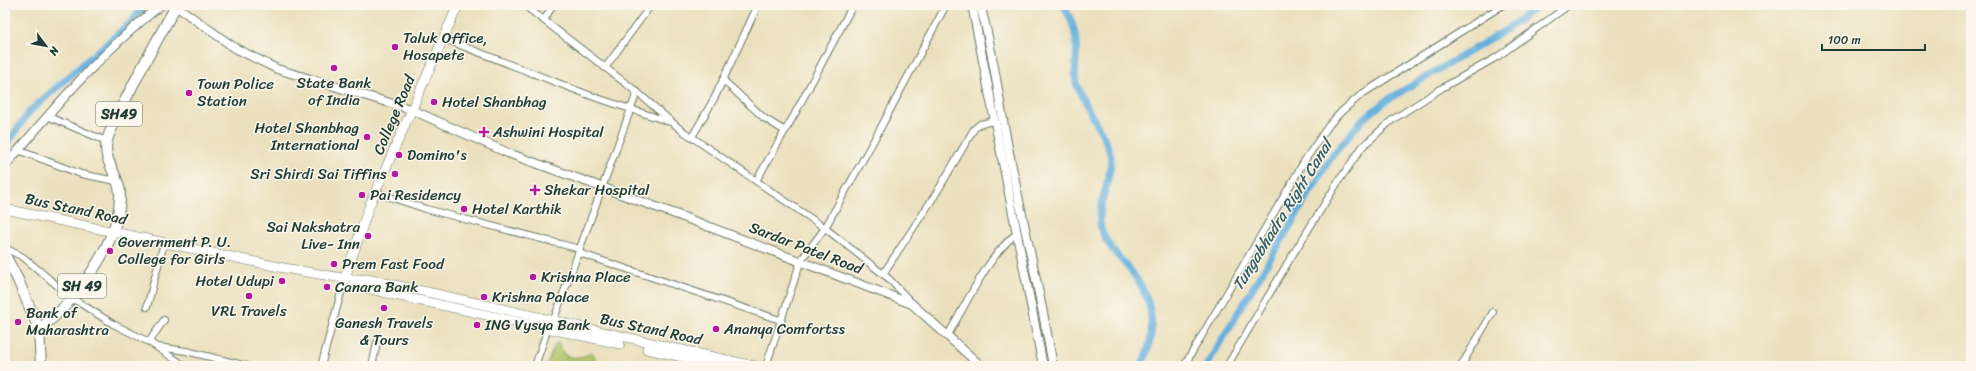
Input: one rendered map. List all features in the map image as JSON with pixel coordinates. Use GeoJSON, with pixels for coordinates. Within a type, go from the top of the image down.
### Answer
{"type":"FeatureCollection","features":[{"type":"Feature","properties":{"kind":"main road","name":"College Road"},"geometry":{"type":"LineString","coordinates":[[345,278],[358,236],[375,192],[410,109],[458,5]]}},
{"type":"Feature","properties":{"kind":"main road","name":"SH49"},"geometry":{"type":"LineString","coordinates":[[114,232],[120,193],[109,164],[106,141],[129,92],[175,6]]}},
{"type":"Feature","properties":{"kind":"main road","name":"Bus Stand Road"},"geometry":{"type":"LineString","coordinates":[[9,209],[284,268],[354,280],[363,287],[390,294],[755,366]]}},
{"type":"Feature","properties":{"kind":"main road","name":"SH 49"},"geometry":{"type":"LineString","coordinates":[[39,329],[57,316],[85,282],[114,232]]}},
{"type":"Feature","properties":{"kind":"main road"},"geometry":{"type":"LineString","coordinates":[[5,255],[18,280],[39,329],[41,366]]}},
{"type":"Feature","properties":{"kind":"main road","name":"Bus Stand Road"},"geometry":{"type":"LineString","coordinates":[[551,325],[723,366]]}},
{"type":"Feature","properties":{"kind":"street"},"geometry":{"type":"LineString","coordinates":[[5,166],[47,116],[137,24],[161,5]]}},
{"type":"Feature","properties":{"kind":"street"},"geometry":{"type":"LineString","coordinates":[[524,5],[636,92],[692,138],[824,228],[883,274],[912,304]]}},
{"type":"Feature","properties":{"kind":"street"},"geometry":{"type":"LineString","coordinates":[[544,20],[553,5]]}},
{"type":"Feature","properties":{"kind":"street"},"geometry":{"type":"LineString","coordinates":[[605,68],[651,5]]}},
{"type":"Feature","properties":{"kind":"street"},"geometry":{"type":"LineString","coordinates":[[692,138],[723,80],[758,5]]}},
{"type":"Feature","properties":{"kind":"street"},"geometry":{"type":"LineString","coordinates":[[756,181],[785,131],[853,5]]}},
{"type":"Feature","properties":{"kind":"street"},"geometry":{"type":"LineString","coordinates":[[766,366],[801,260],[824,228],[880,129],[946,5]]}},
{"type":"Feature","properties":{"kind":"street"},"geometry":{"type":"LineString","coordinates":[[972,5],[1043,366]]}},
{"type":"Feature","properties":{"kind":"street"},"geometry":{"type":"LineString","coordinates":[[980,5],[995,70],[1009,156],[1053,366]]}},
{"type":"Feature","properties":{"kind":"street"},"geometry":{"type":"LineString","coordinates":[[1184,366],[1305,160],[1317,142],[1342,111],[1378,82],[1503,5]]}},
{"type":"Feature","properties":{"kind":"street"},"geometry":{"type":"LineString","coordinates":[[1227,366],[1298,246],[1340,179],[1363,146],[1392,120],[1442,88],[1497,57],[1569,5]]}},
{"type":"Feature","properties":{"kind":"street","name":"Sardar Patel Road"},"geometry":{"type":"LineString","coordinates":[[175,6],[236,48],[277,69],[410,109],[508,153],[801,260],[912,304],[981,366]]}},
{"type":"Feature","properties":{"kind":"street"},"geometry":{"type":"LineString","coordinates":[[442,38],[594,97],[672,123]]}},
{"type":"Feature","properties":{"kind":"street"},"geometry":{"type":"LineString","coordinates":[[723,80],[764,118],[785,131]]}},
{"type":"Feature","properties":{"kind":"street"},"geometry":{"type":"LineString","coordinates":[[535,366],[603,187],[636,92]]}},
{"type":"Feature","properties":{"kind":"street"},"geometry":{"type":"LineString","coordinates":[[47,116],[106,141]]}},
{"type":"Feature","properties":{"kind":"street"},"geometry":{"type":"LineString","coordinates":[[883,274],[937,192],[974,130],[980,124],[994,121]]}},
{"type":"Feature","properties":{"kind":"street"},"geometry":{"type":"LineString","coordinates":[[18,150],[81,174],[116,181]]}},
{"type":"Feature","properties":{"kind":"street"},"geometry":{"type":"LineString","coordinates":[[375,192],[426,208],[579,251],[780,320]]}},
{"type":"Feature","properties":{"kind":"street"},"geometry":{"type":"LineString","coordinates":[[948,335],[990,262],[1004,243],[1016,234]]}},
{"type":"Feature","properties":{"kind":"street"},"geometry":{"type":"LineString","coordinates":[[147,307],[164,242]]}},
{"type":"Feature","properties":{"kind":"street"},"geometry":{"type":"LineString","coordinates":[[5,248],[23,257],[72,298],[113,324],[156,346],[185,366]]}},
{"type":"Feature","properties":{"kind":"street"},"geometry":{"type":"LineString","coordinates":[[321,366],[345,278]]}},
{"type":"Feature","properties":{"kind":"street"},"geometry":{"type":"LineString","coordinates":[[1461,366],[1493,312]]}},
{"type":"Feature","properties":{"kind":"street"},"geometry":{"type":"LineString","coordinates":[[149,342],[164,320]]}},
{"type":"Feature","properties":{"kind":"street"},"geometry":{"type":"LineString","coordinates":[[372,366],[376,343]]}},
{"type":"Feature","properties":{"kind":"street"},"geometry":{"type":"LineString","coordinates":[[156,346],[186,351],[248,366]]}},
{"type":"Feature","properties":{"kind":"street"},"geometry":{"type":"LineString","coordinates":[[177,360],[186,351]]}},
{"type":"Feature","properties":{"kind":"green space"},"geometry":{"type":"Polygon","coordinates":[[[556,343],[559,343],[560,349],[567,356],[577,358],[591,352],[593,353],[598,366],[546,366],[556,343]]]}},
{"type":"Feature","properties":{"kind":"waterway"},"geometry":{"type":"LineString","coordinates":[[5,147],[30,111],[129,24],[145,5]]}},
{"type":"Feature","properties":{"kind":"waterway"},"geometry":{"type":"LineString","coordinates":[[1063,5],[1070,18],[1076,37],[1076,83],[1084,102],[1107,143],[1110,152],[1110,169],[1100,214],[1102,231],[1108,244],[1134,275],[1141,286],[1150,308],[1150,343],[1141,366]]}},
{"type":"Feature","properties":{"kind":"waterway","name":"Tungabhadra Right Canal"},"geometry":{"type":"LineString","coordinates":[[1206,366],[1332,156],[1362,120],[1387,100],[1504,31],[1540,5]]}},
{"type":"Feature","properties":{"kind":"place","name":"Taluk Office, Hosapete"},"geometry":{"type":"Point","coordinates":[395,47]}},
{"type":"Feature","properties":{"kind":"place","name":"State Bank of India"},"geometry":{"type":"Point","coordinates":[334,68]}},
{"type":"Feature","properties":{"kind":"place","name":"Town Police Station"},"geometry":{"type":"Point","coordinates":[189,93]}},
{"type":"Feature","properties":{"kind":"place","name":"Hotel Shanbhag"},"geometry":{"type":"Point","coordinates":[434,102]}},
{"type":"Feature","properties":{"kind":"place","name":"Ashwini Hospital"},"geometry":{"type":"Point","coordinates":[484,132]}},
{"type":"Feature","properties":{"kind":"place","name":"Hotel Shanbhag International"},"geometry":{"type":"Point","coordinates":[367,137]}},
{"type":"Feature","properties":{"kind":"place","name":"Domino's"},"geometry":{"type":"Point","coordinates":[399,155]}},
{"type":"Feature","properties":{"kind":"place","name":"Sri Shirdi Sai Tiffins"},"geometry":{"type":"Point","coordinates":[395,174]}},
{"type":"Feature","properties":{"kind":"place","name":"Shekar Hospital"},"geometry":{"type":"Point","coordinates":[535,190]}},
{"type":"Feature","properties":{"kind":"place","name":"Pai Residency"},"geometry":{"type":"Point","coordinates":[362,195]}},
{"type":"Feature","properties":{"kind":"place","name":"Hotel Karthik"},"geometry":{"type":"Point","coordinates":[464,209]}},
{"type":"Feature","properties":{"kind":"place","name":"Sai Nakshatra Live- Inn"},"geometry":{"type":"Point","coordinates":[368,236]}},
{"type":"Feature","properties":{"kind":"place","name":"Government P. U. College for Girls"},"geometry":{"type":"Point","coordinates":[110,251]}},
{"type":"Feature","properties":{"kind":"place","name":"Prem Fast Food"},"geometry":{"type":"Point","coordinates":[334,264]}},
{"type":"Feature","properties":{"kind":"place","name":"Krishna Place"},"geometry":{"type":"Point","coordinates":[533,277]}},
{"type":"Feature","properties":{"kind":"place","name":"Hotel Udupi"},"geometry":{"type":"Point","coordinates":[282,281]}},
{"type":"Feature","properties":{"kind":"place","name":"Canara Bank"},"geometry":{"type":"Point","coordinates":[327,287]}},
{"type":"Feature","properties":{"kind":"place","name":"VRL Travels"},"geometry":{"type":"Point","coordinates":[249,296]}},
{"type":"Feature","properties":{"kind":"place","name":"Krishna Palace"},"geometry":{"type":"Point","coordinates":[484,297]}},
{"type":"Feature","properties":{"kind":"place","name":"Ganesh Travels & Tours"},"geometry":{"type":"Point","coordinates":[384,308]}},
{"type":"Feature","properties":{"kind":"place","name":"Bank of Maharashtra"},"geometry":{"type":"Point","coordinates":[18,322]}},
{"type":"Feature","properties":{"kind":"place","name":"ING Vysya Bank"},"geometry":{"type":"Point","coordinates":[477,325]}},
{"type":"Feature","properties":{"kind":"place","name":"Ananya Comfortss"},"geometry":{"type":"Point","coordinates":[716,329]}}]}
